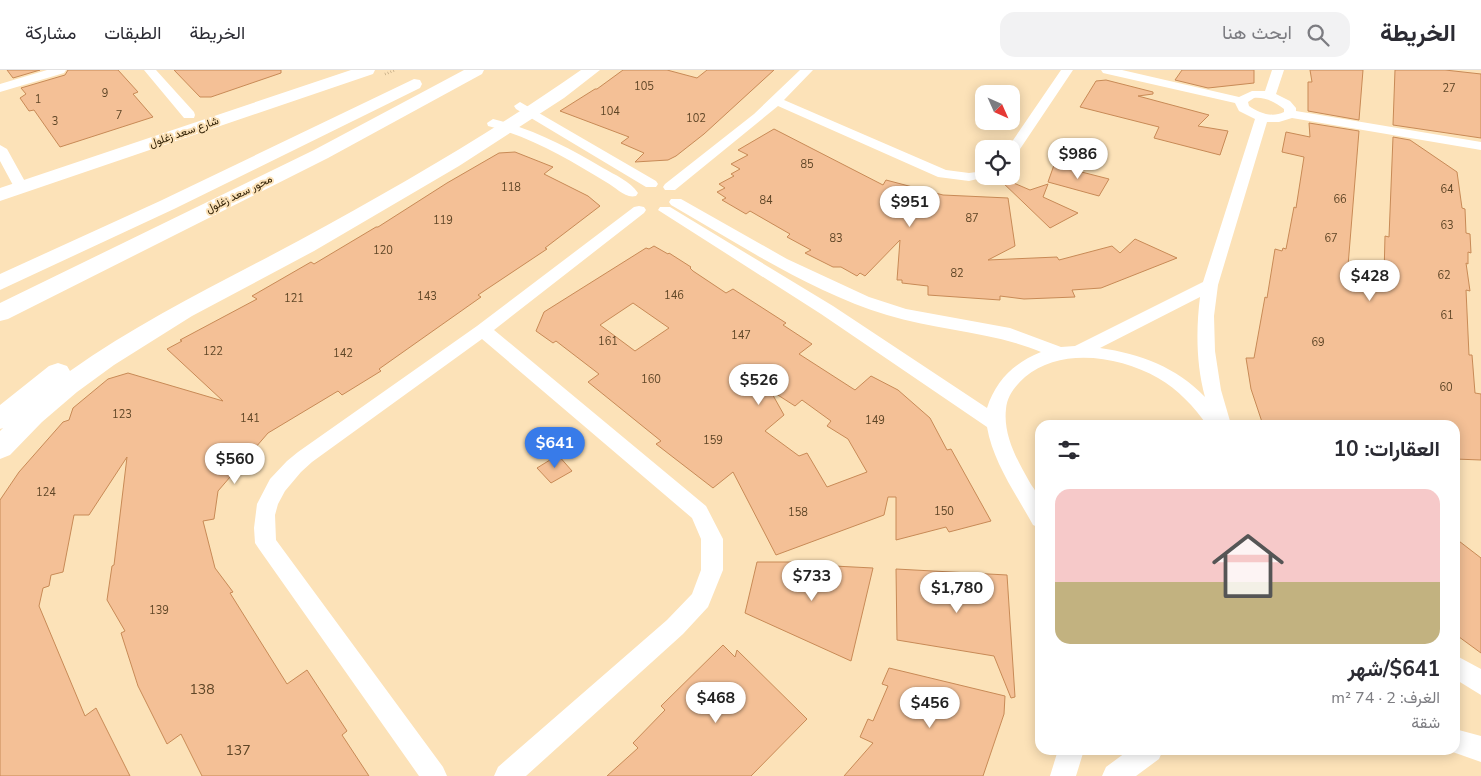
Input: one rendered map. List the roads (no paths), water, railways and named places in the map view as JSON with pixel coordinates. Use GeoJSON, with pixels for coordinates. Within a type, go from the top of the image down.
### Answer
{"type":"FeatureCollection","features":[{"type":"Feature","properties":{"kind":"street"},"geometry":{"type":"LineString","coordinates":[[0,88],[60,70]]}},
{"type":"Feature","properties":{"kind":"street"},"geometry":{"type":"LineString","coordinates":[[150,70],[189,115]]}},
{"type":"Feature","properties":{"kind":"street","name":"شارع سعد زغلول"},"geometry":{"type":"LineString","coordinates":[[0,195],[12,180],[189,115],[329,70]]}},
{"type":"Feature","properties":{"kind":"street","name":"شارع سعد زغلول"},"geometry":{"type":"LineString","coordinates":[[12,180],[367,70]]}},
{"type":"Feature","properties":{"kind":"street","name":"محور سعد زغلول"},"geometry":{"type":"LineString","coordinates":[[0,283],[184,197],[392,96],[441,70]]}},
{"type":"Feature","properties":{"kind":"street","name":"محور سعد زغلول"},"geometry":{"type":"LineString","coordinates":[[0,313],[321,154],[476,70]]}},
{"type":"Feature","properties":{"kind":"street"},"geometry":{"type":"LineString","coordinates":[[525,110],[573,70]]}},
{"type":"Feature","properties":{"kind":"street"},"geometry":{"type":"LineString","coordinates":[[0,448],[19,428],[64,388],[96,364],[135,339],[308,245],[592,70]]}},
{"type":"Feature","properties":{"kind":"street"},"geometry":{"type":"LineString","coordinates":[[0,419],[52,376],[130,324],[502,125],[554,145],[622,185],[635,202],[656,212],[725,145],[777,102],[808,70]]}},
{"type":"Feature","properties":{"kind":"street"},"geometry":{"type":"LineString","coordinates":[[1019,140],[1067,70]]}},
{"type":"Feature","properties":{"kind":"street"},"geometry":{"type":"LineString","coordinates":[[1107,70],[1241,101],[1248,96],[1269,96],[1287,104],[1290,108],[1290,114]]}},
{"type":"Feature","properties":{"kind":"street"},"geometry":{"type":"LineString","coordinates":[[1269,96],[1278,70]]}},
{"type":"Feature","properties":{"kind":"street"},"geometry":{"type":"LineString","coordinates":[[1241,101],[1244,108],[1262,117],[1283,118],[1290,114],[1481,146]]}},
{"type":"Feature","properties":{"kind":"street"},"geometry":{"type":"LineString","coordinates":[[777,102],[943,174],[975,176]]}},
{"type":"Feature","properties":{"kind":"street"},"geometry":{"type":"LineString","coordinates":[[525,110],[651,184],[827,310],[996,423]]}},
{"type":"Feature","properties":{"kind":"street"},"geometry":{"type":"LineString","coordinates":[[1221,420],[1212,390],[1206,351],[1206,316],[1210,285],[1262,117]]}},
{"type":"Feature","properties":{"kind":"street"},"geometry":{"type":"LineString","coordinates":[[1446,139],[1481,160]]}},
{"type":"Feature","properties":{"kind":"street"},"geometry":{"type":"LineString","coordinates":[[0,149],[12,180]]}},
{"type":"Feature","properties":{"kind":"street"},"geometry":{"type":"LineString","coordinates":[[434,776],[266,543],[263,521],[269,498],[284,476],[305,457],[483,330],[635,202],[639,187],[651,184]]}},
{"type":"Feature","properties":{"kind":"street"},"geometry":{"type":"LineString","coordinates":[[670,199],[812,279],[850,297],[893,311],[1009,334],[1068,353],[1125,358],[1158,370],[1178,383],[1200,402],[1214,420]]}},
{"type":"Feature","properties":{"kind":"street"},"geometry":{"type":"LineString","coordinates":[[1035,510],[1004,450],[996,423],[999,398],[1012,377],[1032,362],[1068,353],[1210,285]]}},
{"type":"Feature","properties":{"kind":"street"},"geometry":{"type":"LineString","coordinates":[[483,330],[699,512],[712,539],[712,570],[700,600],[675,627],[507,776]]}},
{"type":"Feature","properties":{"kind":"street"},"geometry":{"type":"LineString","coordinates":[[1460,669],[1481,683]]}},
{"type":"Feature","properties":{"kind":"street"},"geometry":{"type":"LineString","coordinates":[[1460,743],[1481,749]]}},
{"type":"Feature","properties":{"kind":"street"},"geometry":{"type":"LineString","coordinates":[[1063,776],[1069,755]]}},
{"type":"Feature","properties":{"kind":"street"},"geometry":{"type":"LineString","coordinates":[[1115,776],[1143,755]]}}]}
